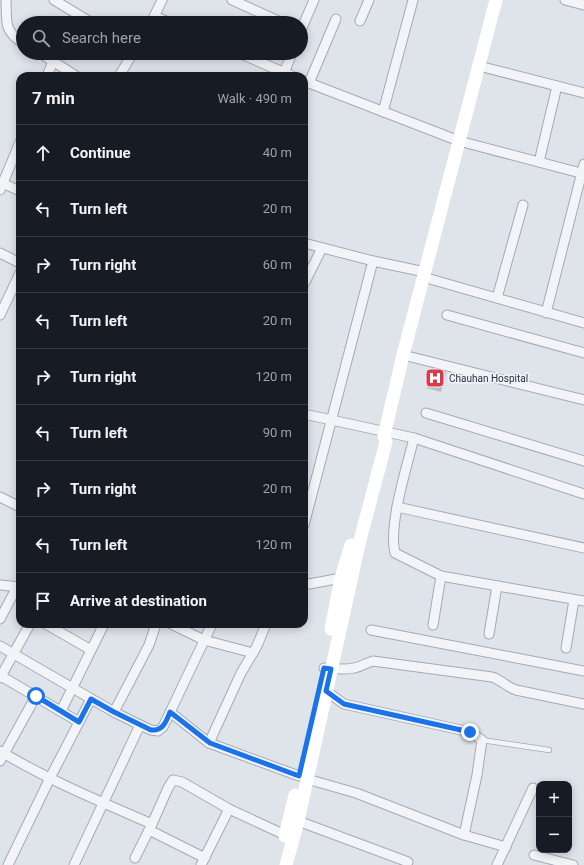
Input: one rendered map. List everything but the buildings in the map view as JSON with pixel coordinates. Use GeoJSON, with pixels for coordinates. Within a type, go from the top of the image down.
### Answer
{"type":"FeatureCollection","features":[{"type":"Feature","properties":{"kind":"street"},"geometry":{"type":"LineString","coordinates":[[6,0],[8,25],[10,32],[16,39]]}},
{"type":"Feature","properties":{"kind":"street"},"geometry":{"type":"LineString","coordinates":[[54,0],[80,16]]}},
{"type":"Feature","properties":{"kind":"street"},"geometry":{"type":"LineString","coordinates":[[155,16],[162,0]]}},
{"type":"Feature","properties":{"kind":"street"},"geometry":{"type":"LineString","coordinates":[[232,0],[268,16]]}},
{"type":"Feature","properties":{"kind":"street"},"geometry":{"type":"LineString","coordinates":[[307,16],[314,0]]}},
{"type":"Feature","properties":{"kind":"street"},"geometry":{"type":"LineString","coordinates":[[360,21],[369,0]]}},
{"type":"Feature","properties":{"kind":"street"},"geometry":{"type":"LineString","coordinates":[[383,112],[413,0]]}},
{"type":"Feature","properties":{"kind":"street"},"geometry":{"type":"LineString","coordinates":[[286,865],[298,821],[303,777],[327,668],[386,442],[385,434],[403,355],[496,0]]}},
{"type":"Feature","properties":{"kind":"street"},"geometry":{"type":"LineString","coordinates":[[565,0],[584,5]]}},
{"type":"Feature","properties":{"kind":"street"},"geometry":{"type":"LineString","coordinates":[[308,80],[336,19]]}},
{"type":"Feature","properties":{"kind":"street"},"geometry":{"type":"LineString","coordinates":[[121,72],[128,60]]}},
{"type":"Feature","properties":{"kind":"street"},"geometry":{"type":"LineString","coordinates":[[255,60],[283,72]]}},
{"type":"Feature","properties":{"kind":"street"},"geometry":{"type":"LineString","coordinates":[[288,72],[291,60]]}},
{"type":"Feature","properties":{"kind":"street"},"geometry":{"type":"LineString","coordinates":[[49,72],[53,61],[70,72]]}},
{"type":"Feature","properties":{"kind":"street"},"geometry":{"type":"LineString","coordinates":[[479,66],[584,93]]}},
{"type":"Feature","properties":{"kind":"street"},"geometry":{"type":"LineString","coordinates":[[308,82],[459,141],[583,174]]}},
{"type":"Feature","properties":{"kind":"street"},"geometry":{"type":"LineString","coordinates":[[539,162],[557,86]]}},
{"type":"Feature","properties":{"kind":"street"},"geometry":{"type":"LineString","coordinates":[[16,151],[1,185],[16,190]]}},
{"type":"Feature","properties":{"kind":"street"},"geometry":{"type":"LineString","coordinates":[[546,313],[583,174],[584,164]]}},
{"type":"Feature","properties":{"kind":"street"},"geometry":{"type":"LineString","coordinates":[[497,298],[523,205]]}},
{"type":"Feature","properties":{"kind":"street"},"geometry":{"type":"LineString","coordinates":[[308,244],[424,274],[497,298],[584,323]]}},
{"type":"Feature","properties":{"kind":"street"},"geometry":{"type":"LineString","coordinates":[[308,276],[322,248]]}},
{"type":"Feature","properties":{"kind":"street"},"geometry":{"type":"LineString","coordinates":[[0,253],[16,261]]}},
{"type":"Feature","properties":{"kind":"street"},"geometry":{"type":"LineString","coordinates":[[308,510],[374,261]]}},
{"type":"Feature","properties":{"kind":"street"},"geometry":{"type":"LineString","coordinates":[[1,310],[16,282]]}},
{"type":"Feature","properties":{"kind":"street"},"geometry":{"type":"LineString","coordinates":[[446,315],[584,353]]}},
{"type":"Feature","properties":{"kind":"street"},"geometry":{"type":"LineString","coordinates":[[403,355],[584,400]]}},
{"type":"Feature","properties":{"kind":"street"},"geometry":{"type":"LineString","coordinates":[[426,413],[584,461]]}},
{"type":"Feature","properties":{"kind":"street"},"geometry":{"type":"LineString","coordinates":[[308,415],[385,434],[414,438],[584,494]]}},
{"type":"Feature","properties":{"kind":"street"},"geometry":{"type":"LineString","coordinates":[[278,865],[285,835],[303,777],[326,691],[327,668],[340,578],[352,542],[380,440],[385,434]]}},
{"type":"Feature","properties":{"kind":"street"},"geometry":{"type":"LineString","coordinates":[[414,438],[397,507],[393,544],[395,553],[441,576],[584,601]]}},
{"type":"Feature","properties":{"kind":"street"},"geometry":{"type":"LineString","coordinates":[[0,497],[16,504]]}},
{"type":"Feature","properties":{"kind":"street"},"geometry":{"type":"LineString","coordinates":[[397,507],[584,548]]}},
{"type":"Feature","properties":{"kind":"street"},"geometry":{"type":"LineString","coordinates":[[433,625],[441,576]]}},
{"type":"Feature","properties":{"kind":"street"},"geometry":{"type":"LineString","coordinates":[[308,584],[340,578]]}},
{"type":"Feature","properties":{"kind":"street"},"geometry":{"type":"LineString","coordinates":[[0,585],[16,587]]}},
{"type":"Feature","properties":{"kind":"street"},"geometry":{"type":"LineString","coordinates":[[489,634],[497,586]]}},
{"type":"Feature","properties":{"kind":"street"},"geometry":{"type":"LineString","coordinates":[[0,619],[16,591]]}},
{"type":"Feature","properties":{"kind":"street"},"geometry":{"type":"LineString","coordinates":[[566,648],[574,600]]}},
{"type":"Feature","properties":{"kind":"street"},"geometry":{"type":"LineString","coordinates":[[28,628],[1,677],[79,722]]}},
{"type":"Feature","properties":{"kind":"street"},"geometry":{"type":"LineString","coordinates":[[53,628],[91,650]]}},
{"type":"Feature","properties":{"kind":"street"},"geometry":{"type":"LineString","coordinates":[[61,711],[102,628]]}},
{"type":"Feature","properties":{"kind":"street"},"geometry":{"type":"LineString","coordinates":[[114,712],[149,645],[155,628]]}},
{"type":"Feature","properties":{"kind":"street"},"geometry":{"type":"LineString","coordinates":[[179,628],[204,640],[253,652]]}},
{"type":"Feature","properties":{"kind":"street"},"geometry":{"type":"LineString","coordinates":[[0,646],[114,712],[151,730],[158,731],[163,727],[210,628]]}},
{"type":"Feature","properties":{"kind":"street"},"geometry":{"type":"LineString","coordinates":[[210,743],[240,673],[253,652],[264,628]]}},
{"type":"Feature","properties":{"kind":"street"},"geometry":{"type":"LineString","coordinates":[[371,630],[584,671]]}},
{"type":"Feature","properties":{"kind":"street"},"geometry":{"type":"LineString","coordinates":[[327,668],[354,668],[373,661],[492,677],[498,679],[512,689],[584,704]]}},
{"type":"Feature","properties":{"kind":"street"},"geometry":{"type":"LineString","coordinates":[[326,691],[344,704],[470,732],[482,740],[477,775],[464,835]]}},
{"type":"Feature","properties":{"kind":"street"},"geometry":{"type":"LineString","coordinates":[[36,696],[1,755],[151,827],[203,861],[229,809]]}},
{"type":"Feature","properties":{"kind":"street"},"geometry":{"type":"LineString","coordinates":[[8,865],[50,778],[91,699]]}},
{"type":"Feature","properties":{"kind":"street"},"geometry":{"type":"LineString","coordinates":[[170,712],[210,743],[303,777],[356,793],[464,835],[506,847]]}},
{"type":"Feature","properties":{"kind":"street"},"geometry":{"type":"LineString","coordinates":[[74,865],[140,725]]}},
{"type":"Feature","properties":{"kind":"street"},"geometry":{"type":"LineString","coordinates":[[134,858],[151,827],[173,780],[182,782],[229,809],[285,835]]}},
{"type":"Feature","properties":{"kind":"street"},"geometry":{"type":"LineString","coordinates":[[497,865],[533,788]]}},
{"type":"Feature","properties":{"kind":"street"},"geometry":{"type":"LineString","coordinates":[[298,821],[408,862]]}},
{"type":"Feature","properties":{"kind":"street"},"geometry":{"type":"LineString","coordinates":[[534,855],[573,865]]}},
{"type":"Feature","properties":{"kind":"lane"},"geometry":{"type":"LineString","coordinates":[[482,740],[549,750]]}},
{"type":"Feature","properties":{"kind":"place","name":"Chauhan Hospital"},"geometry":{"type":"Point","coordinates":[435,378]}},
{"type":"Feature","properties":{"kind":"route"},"geometry":{"type":"LineString","coordinates":[[36,696],[79,722],[91,699],[151,730],[158,731],[163,727],[170,712],[210,743],[299,776],[324,668],[331,669],[326,691],[344,704],[470,732]]}}]}
